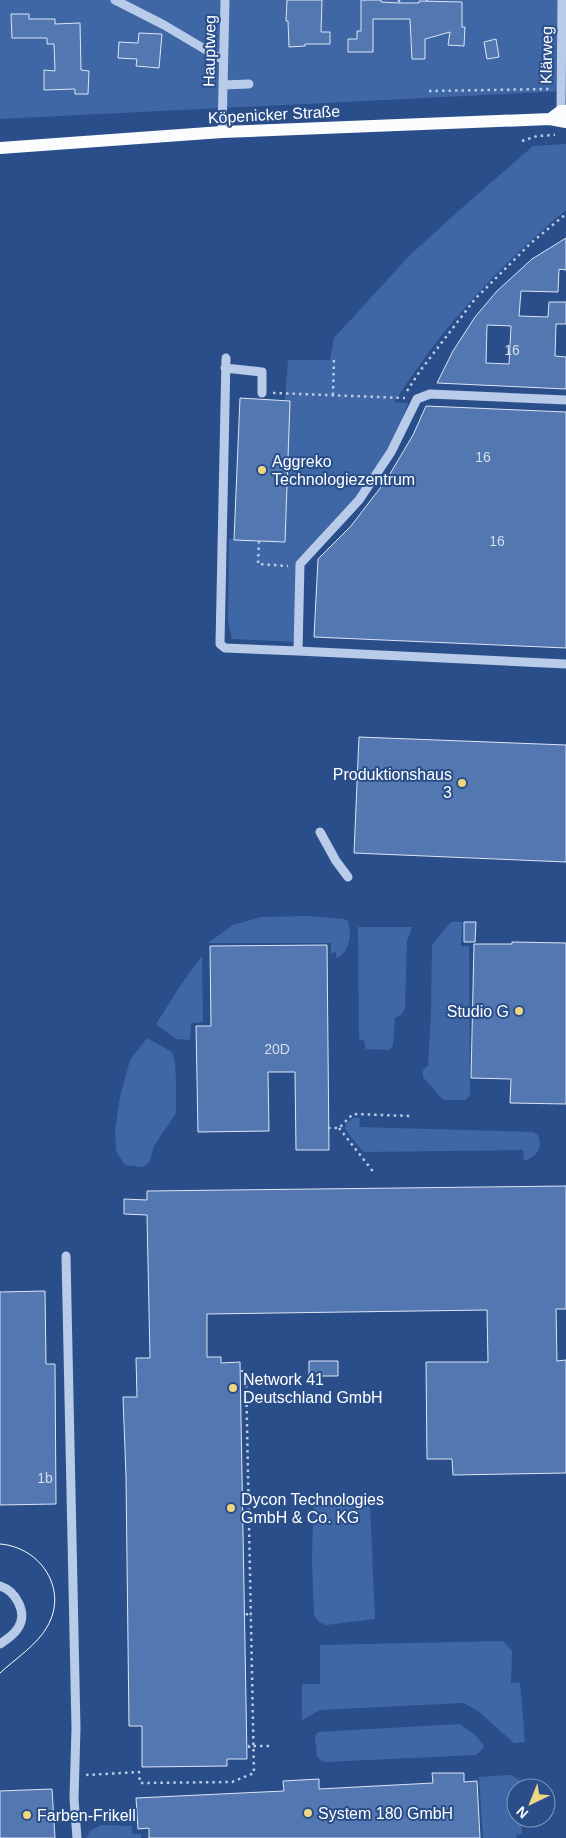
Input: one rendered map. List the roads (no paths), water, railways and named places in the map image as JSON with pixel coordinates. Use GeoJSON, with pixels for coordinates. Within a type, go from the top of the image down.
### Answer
{"type":"FeatureCollection","features":[{"type":"Feature","properties":{"kind":"main road","name":"Köpenicker Straße"},"geometry":{"type":"LineString","coordinates":[[0,148],[222,132],[564,120]]}},
{"type":"Feature","properties":{"kind":"lane"},"geometry":{"type":"LineString","coordinates":[[115,0],[164,25],[223,60]]}},
{"type":"Feature","properties":{"kind":"lane","name":"Hauptweg"},"geometry":{"type":"LineString","coordinates":[[222,132],[225,0]]}},
{"type":"Feature","properties":{"kind":"lane","name":"Klärweg"},"geometry":{"type":"LineString","coordinates":[[562,0],[564,120]]}},
{"type":"Feature","properties":{"kind":"lane"},"geometry":{"type":"LineString","coordinates":[[223,85],[249,84]]}},
{"type":"Feature","properties":{"kind":"lane"},"geometry":{"type":"LineString","coordinates":[[226,358],[220,644],[225,648],[566,664]]}},
{"type":"Feature","properties":{"kind":"lane"},"geometry":{"type":"LineString","coordinates":[[225,368],[262,372],[262,393]]}},
{"type":"Feature","properties":{"kind":"lane"},"geometry":{"type":"LineString","coordinates":[[298,651],[300,564],[359,500],[391,452],[417,398],[430,394],[566,400]]}},
{"type":"Feature","properties":{"kind":"lane"},"geometry":{"type":"LineString","coordinates":[[320,832],[336,861],[348,876]]}},
{"type":"Feature","properties":{"kind":"lane"},"geometry":{"type":"LineString","coordinates":[[66,1256],[76,1728],[76,1838]]}},
{"type":"Feature","properties":{"kind":"lane"},"geometry":{"type":"LineString","coordinates":[[0,1586],[7,1588],[15,1596],[21,1607],[18,1630],[0,1644]]}},
{"type":"Feature","properties":{"kind":"tram line"},"geometry":{"type":"LineString","coordinates":[[0,1544],[15,1547],[28,1553],[39,1562],[53,1585],[55,1599],[53,1613],[43,1634],[0,1673]]}},
{"type":"Feature","properties":{"kind":"place","name":"Aggreko Technologiezentrum"},"geometry":{"type":"Point","coordinates":[262,470]}},
{"type":"Feature","properties":{"kind":"place","name":"Produktionshaus 3"},"geometry":{"type":"Point","coordinates":[462,783]}},
{"type":"Feature","properties":{"kind":"place","name":"Studio G"},"geometry":{"type":"Point","coordinates":[519,1011]}},
{"type":"Feature","properties":{"kind":"place","name":"Network 41 Deutschland GmbH"},"geometry":{"type":"Point","coordinates":[233,1388]}},
{"type":"Feature","properties":{"kind":"place","name":"Dycon Technologies GmbH & Co. KG"},"geometry":{"type":"Point","coordinates":[231,1508]}},
{"type":"Feature","properties":{"kind":"place","name":"System 180 GmbH"},"geometry":{"type":"Point","coordinates":[308,1813]}},
{"type":"Feature","properties":{"kind":"place","name":"Farben-Frikell"},"geometry":{"type":"Point","coordinates":[27,1815]}}]}
